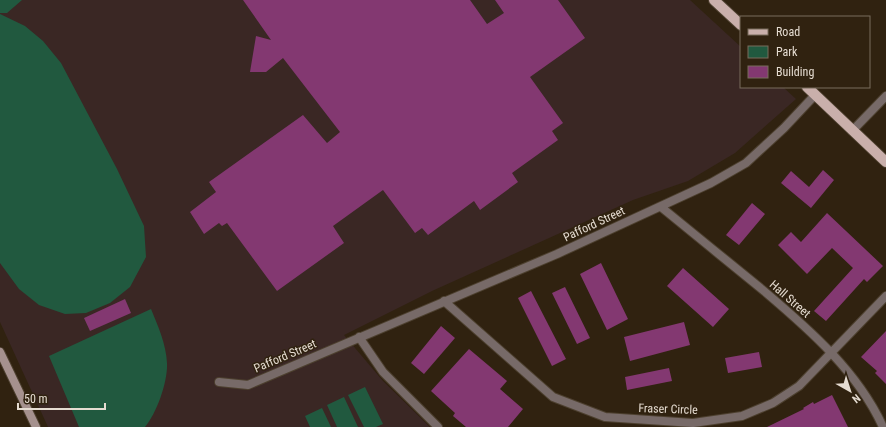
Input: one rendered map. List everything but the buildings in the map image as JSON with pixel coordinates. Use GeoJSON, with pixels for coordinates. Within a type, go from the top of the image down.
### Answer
{"type":"FeatureCollection","features":[{"type":"Feature","properties":{"kind":"main road"},"geometry":{"type":"LineString","coordinates":[[714,0],[740,24]]}},
{"type":"Feature","properties":{"kind":"main road"},"geometry":{"type":"LineString","coordinates":[[808,88],[886,162]]}},
{"type":"Feature","properties":{"kind":"street","name":"Pafford Street"},"geometry":{"type":"LineString","coordinates":[[219,382],[248,385],[557,254],[711,183],[746,163],[784,128],[815,95]]}},
{"type":"Feature","properties":{"kind":"street"},"geometry":{"type":"LineString","coordinates":[[852,131],[886,96]]}},
{"type":"Feature","properties":{"kind":"street","name":"Hall Street"},"geometry":{"type":"LineString","coordinates":[[661,207],[783,307],[833,353],[875,410],[883,427]]}},
{"type":"Feature","properties":{"kind":"street","name":"Fraser Circle"},"geometry":{"type":"LineString","coordinates":[[444,301],[553,397],[605,417],[693,423],[742,416],[773,403],[799,386],[833,353],[886,296]]}},
{"type":"Feature","properties":{"kind":"street"},"geometry":{"type":"LineString","coordinates":[[359,337],[383,372],[438,427]]}},
{"type":"Feature","properties":{"kind":"street"},"geometry":{"type":"LineString","coordinates":[[0,352],[36,427]]}},
{"type":"Feature","properties":{"kind":"shaded area"},"geometry":{"type":"Polygon","coordinates":[[[0,0],[690,0],[740,46],[740,88],[784,88],[796,99],[735,153],[688,181],[633,200],[432,291],[344,335],[383,381],[430,427],[48,427],[0,322],[0,0]]]}},
{"type":"Feature","properties":{"kind":"green space"},"geometry":{"type":"Polygon","coordinates":[[[0,0],[22,0],[7,13],[0,13],[0,0]]]}},
{"type":"Feature","properties":{"kind":"green space"},"geometry":{"type":"Polygon","coordinates":[[[0,14],[25,26],[43,41],[61,63],[117,169],[144,226],[146,257],[130,287],[110,303],[86,313],[65,314],[39,305],[19,289],[0,263],[0,14]]]}},
{"type":"Feature","properties":{"kind":"green space"},"geometry":{"type":"Polygon","coordinates":[[[151,309],[163,342],[167,363],[164,387],[154,414],[145,427],[79,427],[49,356],[151,309]]]}},
{"type":"Feature","properties":{"kind":"green space"},"geometry":{"type":"Polygon","coordinates":[[[365,387],[383,424],[376,427],[364,427],[348,395],[365,387]]]}},
{"type":"Feature","properties":{"kind":"green space"},"geometry":{"type":"Polygon","coordinates":[[[344,397],[358,427],[337,427],[327,405],[344,397]]]}},
{"type":"Feature","properties":{"kind":"green space"},"geometry":{"type":"Polygon","coordinates":[[[322,408],[331,427],[310,427],[305,416],[322,408]]]}}]}
